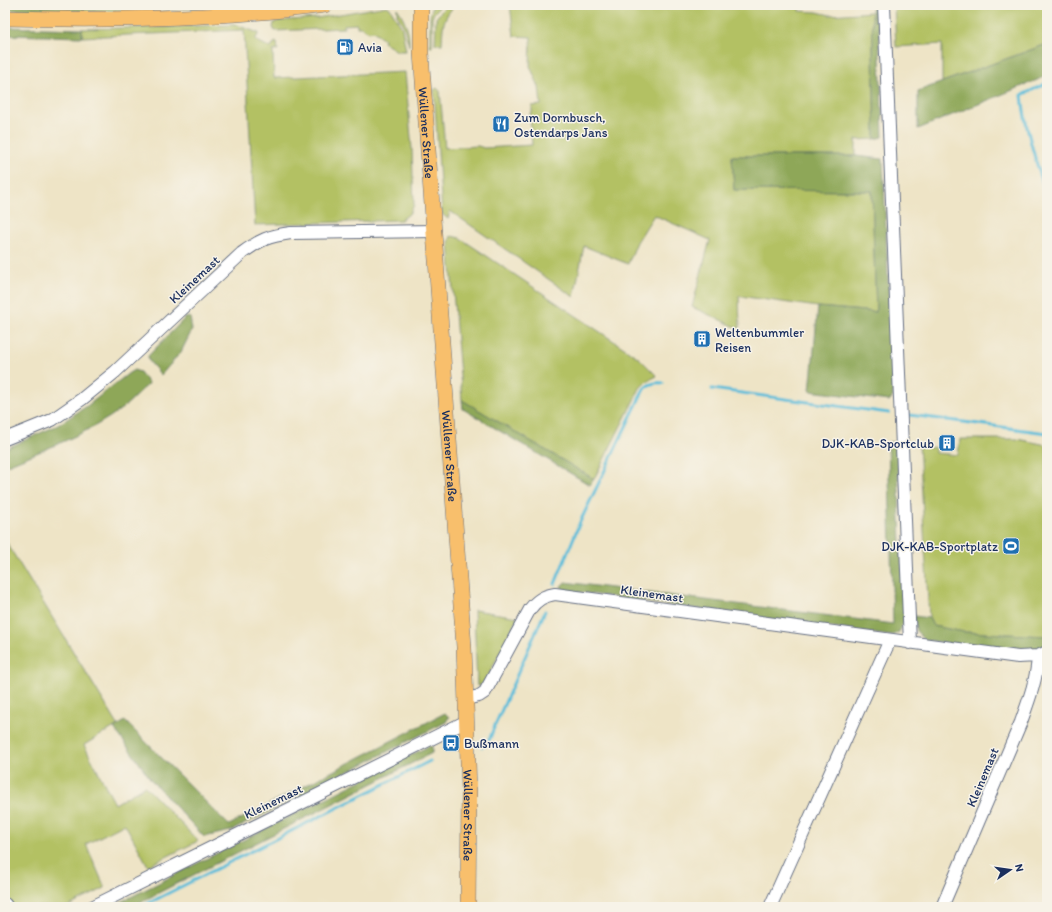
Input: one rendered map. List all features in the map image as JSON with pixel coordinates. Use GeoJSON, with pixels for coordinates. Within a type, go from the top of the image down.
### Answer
{"type":"FeatureCollection","features":[{"type":"Feature","properties":{"kind":"main road"},"geometry":{"type":"LineString","coordinates":[[5,18],[109,19],[192,17],[245,14],[325,5]]}},
{"type":"Feature","properties":{"kind":"main road","name":"Wüllener Straße"},"geometry":{"type":"LineString","coordinates":[[421,5],[421,54],[461,590],[467,721],[469,838],[468,907]]}},
{"type":"Feature","properties":{"kind":"street"},"geometry":{"type":"LineString","coordinates":[[884,5],[910,643]]}},
{"type":"Feature","properties":{"kind":"street","name":"Kleinemast"},"geometry":{"type":"LineString","coordinates":[[5,439],[52,420],[82,399],[115,372],[242,253],[257,242],[275,235],[291,233],[434,231]]}},
{"type":"Feature","properties":{"kind":"street","name":"Kleinemast"},"geometry":{"type":"LineString","coordinates":[[466,699],[479,696],[485,692],[530,609],[536,602],[548,595],[565,596],[1018,657],[1042,654],[1031,696],[1021,722],[942,907]]}},
{"type":"Feature","properties":{"kind":"street"},"geometry":{"type":"LineString","coordinates":[[770,907],[890,640]]}},
{"type":"Feature","properties":{"kind":"street","name":"Kleinemast"},"geometry":{"type":"LineString","coordinates":[[92,907],[467,721]]}},
{"type":"Feature","properties":{"kind":"green space"},"geometry":{"type":"Polygon","coordinates":[[[5,5],[225,5],[143,11],[87,11],[5,10],[5,5]]]}},
{"type":"Feature","properties":{"kind":"green space"},"geometry":{"type":"Polygon","coordinates":[[[433,5],[441,5],[434,13],[432,18],[432,47],[430,47],[430,16],[433,5]]]}},
{"type":"Feature","properties":{"kind":"green space"},"geometry":{"type":"Polygon","coordinates":[[[446,5],[456,5],[451,9],[444,23],[442,44],[435,44],[436,18],[446,5]]]}},
{"type":"Feature","properties":{"kind":"green space"},"geometry":{"type":"Polygon","coordinates":[[[510,5],[799,5],[799,11],[817,12],[830,15],[872,12],[875,139],[856,140],[856,156],[732,156],[734,190],[872,191],[876,312],[818,307],[739,296],[740,329],[692,307],[710,240],[654,215],[637,242],[628,264],[584,246],[574,297],[450,211],[448,219],[442,214],[434,90],[437,88],[440,91],[445,148],[478,146],[484,148],[532,145],[530,113],[532,112],[532,106],[541,105],[539,87],[530,66],[531,37],[514,36],[510,5]]]}},
{"type":"Feature","properties":{"kind":"green space"},"geometry":{"type":"Polygon","coordinates":[[[872,5],[878,5],[883,137],[875,139],[872,5]]]}},
{"type":"Feature","properties":{"kind":"green space"},"geometry":{"type":"Polygon","coordinates":[[[894,5],[1047,5],[1047,44],[942,82],[942,44],[896,47],[894,5]]]}},
{"type":"Feature","properties":{"kind":"green space"},"geometry":{"type":"Polygon","coordinates":[[[387,6],[390,8],[402,28],[406,51],[397,51],[383,42],[384,39],[373,31],[369,32],[361,27],[357,27],[357,24],[344,25],[344,28],[276,31],[273,27],[274,23],[278,21],[317,18],[387,6]]]}},
{"type":"Feature","properties":{"kind":"green space"},"geometry":{"type":"Polygon","coordinates":[[[397,8],[406,26],[409,36],[409,46],[404,27],[397,15],[397,8]]]}},
{"type":"Feature","properties":{"kind":"green space"},"geometry":{"type":"Polygon","coordinates":[[[236,25],[259,33],[255,40],[271,48],[275,42],[277,43],[278,50],[273,51],[274,78],[405,72],[412,149],[414,205],[409,214],[401,220],[255,225],[244,30],[82,37],[82,29],[236,25]]]}},
{"type":"Feature","properties":{"kind":"green space"},"geometry":{"type":"Polygon","coordinates":[[[5,27],[82,29],[82,37],[5,35],[5,27]]]}},
{"type":"Feature","properties":{"kind":"green space"},"geometry":{"type":"Polygon","coordinates":[[[1047,44],[1047,76],[918,129],[918,91],[1047,44]]]}},
{"type":"Feature","properties":{"kind":"green space"},"geometry":{"type":"Polygon","coordinates":[[[732,156],[856,156],[883,159],[893,397],[889,401],[810,391],[818,307],[876,312],[872,191],[734,190],[732,156]]]}},
{"type":"Feature","properties":{"kind":"green space"},"geometry":{"type":"Polygon","coordinates":[[[451,236],[460,238],[639,358],[657,376],[647,381],[640,388],[594,479],[462,400],[449,242],[451,236]]]}},
{"type":"Feature","properties":{"kind":"green space"},"geometry":{"type":"Polygon","coordinates":[[[190,317],[192,330],[181,352],[161,375],[149,361],[148,356],[185,318],[190,317]]]}},
{"type":"Feature","properties":{"kind":"green space"},"geometry":{"type":"Polygon","coordinates":[[[134,370],[140,372],[149,384],[124,407],[82,433],[5,466],[5,449],[58,425],[87,406],[134,370]]]}},
{"type":"Feature","properties":{"kind":"green space"},"geometry":{"type":"Polygon","coordinates":[[[462,400],[594,479],[590,485],[463,409],[462,400]]]}},
{"type":"Feature","properties":{"kind":"green space"},"geometry":{"type":"Polygon","coordinates":[[[960,439],[1017,439],[1047,445],[1047,636],[964,632],[933,626],[929,618],[919,444],[928,444],[928,448],[935,447],[935,453],[958,455],[960,439]]]}},
{"type":"Feature","properties":{"kind":"green space"},"geometry":{"type":"Polygon","coordinates":[[[888,442],[897,442],[904,622],[899,632],[891,636],[563,590],[561,586],[565,582],[893,624],[888,442]]]}},
{"type":"Feature","properties":{"kind":"green space"},"geometry":{"type":"Polygon","coordinates":[[[5,540],[118,725],[84,745],[115,804],[145,786],[198,841],[148,866],[125,824],[86,844],[105,888],[67,907],[11,907],[5,896],[5,540]]]}},
{"type":"Feature","properties":{"kind":"green space"},"geometry":{"type":"Polygon","coordinates":[[[474,610],[518,617],[487,678],[481,685],[477,686],[474,610]]]}},
{"type":"Feature","properties":{"kind":"green space"},"geometry":{"type":"Polygon","coordinates":[[[914,616],[929,618],[933,626],[964,632],[1047,636],[1047,649],[1021,653],[925,640],[916,631],[914,616]]]}},
{"type":"Feature","properties":{"kind":"green space"},"geometry":{"type":"Polygon","coordinates":[[[445,713],[449,717],[446,722],[231,831],[204,837],[152,781],[114,728],[125,721],[229,825],[445,713]]]}},
{"type":"Feature","properties":{"kind":"green space"},"geometry":{"type":"Polygon","coordinates":[[[432,746],[432,753],[131,907],[111,907],[427,747],[432,746]]]}},
{"type":"Feature","properties":{"kind":"waterway"},"geometry":{"type":"LineString","coordinates":[[1047,83],[1022,95],[1035,159],[1047,197]]}},
{"type":"Feature","properties":{"kind":"waterway"},"geometry":{"type":"LineString","coordinates":[[555,584],[580,522],[644,389],[652,383],[663,383]]}},
{"type":"Feature","properties":{"kind":"waterway"},"geometry":{"type":"LineString","coordinates":[[712,389],[889,413]]}},
{"type":"Feature","properties":{"kind":"waterway"},"geometry":{"type":"LineString","coordinates":[[910,415],[1047,433]]}},
{"type":"Feature","properties":{"kind":"waterway"},"geometry":{"type":"LineString","coordinates":[[482,747],[489,740],[545,611]]}},
{"type":"Feature","properties":{"kind":"waterway"},"geometry":{"type":"LineString","coordinates":[[446,750],[456,748]]}},
{"type":"Feature","properties":{"kind":"waterway"},"geometry":{"type":"LineString","coordinates":[[141,907],[430,761]]}},
{"type":"Feature","properties":{"kind":"place","name":"Avia"},"geometry":{"type":"Point","coordinates":[345,47]}},
{"type":"Feature","properties":{"kind":"place","name":"Zum Dornbusch, Ostendarps Jans"},"geometry":{"type":"Point","coordinates":[501,124]}},
{"type":"Feature","properties":{"kind":"place","name":"Weltenbummler Reisen"},"geometry":{"type":"Point","coordinates":[702,339]}},
{"type":"Feature","properties":{"kind":"place","name":"DJK-KAB-Sportclub"},"geometry":{"type":"Point","coordinates":[947,443]}},
{"type":"Feature","properties":{"kind":"place","name":"DJK-KAB-Sportplatz"},"geometry":{"type":"Point","coordinates":[1011,546]}},
{"type":"Feature","properties":{"kind":"place","name":"Bußmann"},"geometry":{"type":"Point","coordinates":[451,743]}}]}
